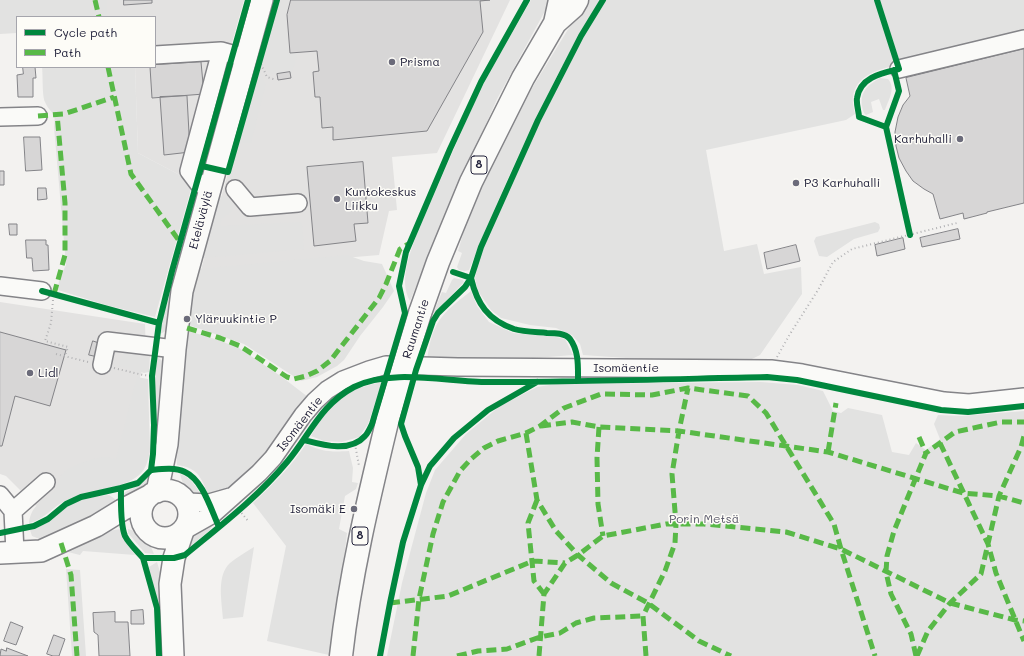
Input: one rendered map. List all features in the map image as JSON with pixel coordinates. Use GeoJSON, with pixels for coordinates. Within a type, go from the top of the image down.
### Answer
{"type":"FeatureCollection","features":[{"type":"Feature","properties":{"kind":"highway","name":"Raumantie"},"geometry":{"type":"LineString","coordinates":[[341,656],[345,620],[362,530],[388,418],[420,314],[438,262],[471,182],[523,78],[555,23],[560,0]]}},
{"type":"Feature","properties":{"kind":"highway","name":"Raumantie"},"geometry":{"type":"LineString","coordinates":[[555,23],[573,7],[577,0]]}},
{"type":"Feature","properties":{"kind":"main road","name":"Eteläväylä"},"geometry":{"type":"LineString","coordinates":[[184,499],[167,444],[165,348],[210,189],[255,62],[257,1]]}},
{"type":"Feature","properties":{"kind":"main road","name":"Eteläväylä"},"geometry":{"type":"LineString","coordinates":[[153,494],[167,444]]}},
{"type":"Feature","properties":{"kind":"main road"},"geometry":{"type":"LineString","coordinates":[[8,552],[41,551],[96,526],[122,510],[153,494],[172,490],[184,499],[190,514],[188,525],[175,537],[165,538],[157,536],[147,529],[123,524],[96,526]]}},
{"type":"Feature","properties":{"kind":"main road"},"geometry":{"type":"LineString","coordinates":[[153,494],[144,503],[141,514],[161,558],[170,584]]}},
{"type":"Feature","properties":{"kind":"main road"},"geometry":{"type":"LineString","coordinates":[[173,656],[170,584],[174,558],[183,531]]}},
{"type":"Feature","properties":{"kind":"street"},"geometry":{"type":"LineString","coordinates":[[899,69],[1024,39]]}},
{"type":"Feature","properties":{"kind":"street"},"geometry":{"type":"LineString","coordinates":[[156,55],[221,51],[255,62]]}},
{"type":"Feature","properties":{"kind":"street"},"geometry":{"type":"LineString","coordinates":[[210,189],[198,183],[189,171],[221,51]]}},
{"type":"Feature","properties":{"kind":"street"},"geometry":{"type":"LineString","coordinates":[[0,117],[38,116]]}},
{"type":"Feature","properties":{"kind":"street"},"geometry":{"type":"LineString","coordinates":[[235,189],[250,207],[298,203]]}},
{"type":"Feature","properties":{"kind":"street"},"geometry":{"type":"LineString","coordinates":[[0,286],[48,293]]}},
{"type":"Feature","properties":{"kind":"street"},"geometry":{"type":"LineString","coordinates":[[102,365],[107,341],[165,348]]}},
{"type":"Feature","properties":{"kind":"street","name":"Isomäentie"},"geometry":{"type":"LineString","coordinates":[[183,531],[213,514],[237,507],[259,473],[273,458],[303,415],[327,390],[343,380],[386,365],[458,367],[771,369],[802,373],[944,402],[969,403],[1024,397]]}},
{"type":"Feature","properties":{"kind":"street"},"geometry":{"type":"LineString","coordinates":[[8,552],[13,511],[46,482]]}},
{"type":"Feature","properties":{"kind":"street"},"geometry":{"type":"LineString","coordinates":[[0,495],[13,511]]}},
{"type":"Feature","properties":{"kind":"street","name":"Isomäentie"},"geometry":{"type":"LineString","coordinates":[[184,499],[237,507]]}},
{"type":"Feature","properties":{"kind":"path"},"geometry":{"type":"LineString","coordinates":[[255,62],[268,78],[276,80]]}},
{"type":"Feature","properties":{"kind":"path"},"geometry":{"type":"LineString","coordinates":[[771,369],[833,262],[852,249],[957,223]]}},
{"type":"Feature","properties":{"kind":"path"},"geometry":{"type":"LineString","coordinates":[[908,227],[910,235]]}},
{"type":"Feature","properties":{"kind":"path"},"geometry":{"type":"LineString","coordinates":[[56,354],[65,356],[68,347],[46,341],[50,323],[48,293],[61,296]]}},
{"type":"Feature","properties":{"kind":"path"},"geometry":{"type":"LineString","coordinates":[[152,383],[165,348]]}},
{"type":"Feature","properties":{"kind":"path"},"geometry":{"type":"LineString","coordinates":[[347,446],[355,444],[360,440]]}},
{"type":"Feature","properties":{"kind":"path"},"geometry":{"type":"LineString","coordinates":[[237,507],[249,522]]}},
{"type":"Feature","properties":{"kind":"shaded area"},"geometry":{"type":"Polygon","coordinates":[[[107,0],[244,0],[193,182],[138,153],[135,68],[156,68],[156,16],[107,16],[107,0]]]}},
{"type":"Feature","properties":{"kind":"shaded area"},"geometry":{"type":"Polygon","coordinates":[[[276,0],[510,0],[437,153],[392,157],[397,210],[389,211],[379,255],[201,270],[276,0]]]}},
{"type":"Feature","properties":{"kind":"shaded area"},"geometry":{"type":"Polygon","coordinates":[[[0,302],[145,324],[146,355],[118,459],[36,506],[6,476],[0,474],[0,302]]]}},
{"type":"Feature","properties":{"kind":"green space"},"geometry":{"type":"Polygon","coordinates":[[[0,0],[107,0],[107,16],[16,16],[16,33],[0,34],[0,0]]]}},
{"type":"Feature","properties":{"kind":"green space"},"geometry":{"type":"Polygon","coordinates":[[[279,0],[291,0],[286,15],[289,53],[298,53],[292,72],[270,74],[264,63],[264,55],[279,0]]]}},
{"type":"Feature","properties":{"kind":"green space"},"geometry":{"type":"Polygon","coordinates":[[[531,0],[551,0],[497,99],[410,301],[405,284],[405,275],[409,256],[418,231],[474,103],[531,0]]]}},
{"type":"Feature","properties":{"kind":"green space"},"geometry":{"type":"Polygon","coordinates":[[[586,0],[600,0],[563,65],[529,132],[469,270],[459,270],[457,267],[462,253],[458,251],[469,214],[507,129],[586,0]]]}},
{"type":"Feature","properties":{"kind":"green space"},"geometry":{"type":"Polygon","coordinates":[[[603,0],[876,0],[894,66],[868,75],[858,84],[853,99],[855,114],[846,120],[706,150],[724,251],[757,244],[764,274],[801,267],[802,294],[760,355],[746,362],[669,361],[583,355],[580,344],[572,335],[556,328],[530,325],[501,318],[491,310],[478,291],[475,278],[481,247],[538,120],[581,36],[603,0]]]}},
{"type":"Feature","properties":{"kind":"green space"},"geometry":{"type":"Polygon","coordinates":[[[880,0],[1024,0],[1024,35],[956,52],[954,46],[917,55],[919,61],[900,63],[880,0]]]}},
{"type":"Feature","properties":{"kind":"green space"},"geometry":{"type":"Polygon","coordinates":[[[42,68],[135,68],[138,153],[193,182],[155,317],[106,305],[58,290],[59,280],[66,265],[54,127],[55,118],[44,99],[42,68]]]}},
{"type":"Feature","properties":{"kind":"green space"},"geometry":{"type":"Polygon","coordinates":[[[258,69],[266,84],[251,143],[241,143],[239,141],[258,69]]]}},
{"type":"Feature","properties":{"kind":"green space"},"geometry":{"type":"Polygon","coordinates":[[[880,78],[888,79],[890,82],[892,90],[890,98],[885,110],[883,110],[879,99],[871,102],[873,112],[866,115],[862,106],[862,96],[872,83],[880,78]]]}},
{"type":"Feature","properties":{"kind":"green space"},"geometry":{"type":"Polygon","coordinates":[[[197,193],[200,194],[168,328],[160,334],[161,325],[197,193]]]}},
{"type":"Feature","properties":{"kind":"green space"},"geometry":{"type":"Polygon","coordinates":[[[214,195],[230,198],[234,207],[229,214],[222,218],[220,226],[299,222],[302,223],[304,249],[204,258],[200,256],[214,195]]]}},
{"type":"Feature","properties":{"kind":"green space"},"geometry":{"type":"Polygon","coordinates":[[[875,222],[879,224],[880,228],[878,232],[854,239],[827,257],[819,256],[814,241],[816,237],[875,222]]]}},
{"type":"Feature","properties":{"kind":"green space"},"geometry":{"type":"Polygon","coordinates":[[[347,255],[364,261],[382,264],[394,291],[344,360],[337,366],[317,377],[301,381],[244,344],[186,324],[189,299],[199,269],[347,255]]]}},
{"type":"Feature","properties":{"kind":"green space"},"geometry":{"type":"Polygon","coordinates":[[[454,278],[463,280],[464,282],[433,314],[442,292],[446,293],[454,278]]]}},
{"type":"Feature","properties":{"kind":"green space"},"geometry":{"type":"Polygon","coordinates":[[[471,291],[477,306],[489,322],[513,333],[565,339],[573,355],[510,360],[427,361],[432,337],[440,320],[452,306],[471,291]]]}},
{"type":"Feature","properties":{"kind":"green space"},"geometry":{"type":"Polygon","coordinates":[[[185,330],[239,348],[282,377],[308,397],[271,448],[252,471],[210,498],[202,480],[195,472],[185,466],[177,465],[174,425],[185,330]]]}},
{"type":"Feature","properties":{"kind":"green space"},"geometry":{"type":"Polygon","coordinates":[[[116,350],[150,355],[149,372],[144,373],[119,366],[123,353],[116,350]]]}},
{"type":"Feature","properties":{"kind":"green space"},"geometry":{"type":"Polygon","coordinates":[[[156,356],[164,362],[156,452],[154,372],[156,356]]]}},
{"type":"Feature","properties":{"kind":"green space"},"geometry":{"type":"Polygon","coordinates":[[[137,377],[148,379],[150,452],[142,472],[137,477],[123,484],[85,493],[65,501],[44,516],[29,523],[34,508],[53,493],[61,475],[67,470],[77,464],[96,458],[107,457],[116,459],[137,377]]]}},
{"type":"Feature","properties":{"kind":"green space"},"geometry":{"type":"Polygon","coordinates":[[[382,382],[368,424],[359,437],[342,442],[324,441],[311,436],[330,408],[342,398],[360,388],[382,382]]]}},
{"type":"Feature","properties":{"kind":"green space","name":"Porin Metsä"},"geometry":{"type":"Polygon","coordinates":[[[761,382],[798,385],[823,391],[833,411],[841,413],[848,408],[882,415],[892,452],[909,455],[916,443],[926,450],[940,439],[934,424],[938,415],[962,416],[1024,411],[1024,656],[387,656],[402,583],[426,493],[435,470],[466,434],[500,406],[537,387],[556,384],[761,382]]]}},
{"type":"Feature","properties":{"kind":"green space"},"geometry":{"type":"Polygon","coordinates":[[[306,444],[317,449],[327,451],[349,451],[353,468],[352,482],[358,483],[356,489],[345,496],[339,529],[347,533],[329,655],[267,641],[286,546],[253,503],[288,468],[306,444]]]}},
{"type":"Feature","properties":{"kind":"green space"},"geometry":{"type":"Polygon","coordinates":[[[180,474],[191,481],[203,499],[187,490],[183,484],[180,474]]]}},
{"type":"Feature","properties":{"kind":"green space"},"geometry":{"type":"Polygon","coordinates":[[[150,475],[150,485],[123,503],[122,495],[141,484],[150,475]]]}},
{"type":"Feature","properties":{"kind":"green space"},"geometry":{"type":"Polygon","coordinates":[[[109,495],[115,499],[117,507],[42,540],[32,536],[30,530],[39,527],[74,502],[109,495]]]}},
{"type":"Feature","properties":{"kind":"green space"},"geometry":{"type":"Polygon","coordinates":[[[211,522],[212,526],[210,530],[184,552],[183,542],[211,522]]]}},
{"type":"Feature","properties":{"kind":"green space"},"geometry":{"type":"Polygon","coordinates":[[[121,529],[123,539],[135,555],[83,551],[80,555],[68,552],[67,547],[101,532],[121,529]]]}},
{"type":"Feature","properties":{"kind":"green space"},"geometry":{"type":"Polygon","coordinates":[[[128,529],[141,535],[150,545],[154,554],[145,553],[128,533],[128,529]]]}},
{"type":"Feature","properties":{"kind":"green space"},"geometry":{"type":"Polygon","coordinates":[[[254,547],[243,617],[223,619],[221,582],[226,568],[230,563],[254,547]]]}},
{"type":"Feature","properties":{"kind":"green space"},"geometry":{"type":"Polygon","coordinates":[[[157,562],[163,582],[163,656],[160,610],[152,584],[149,567],[157,562]]]}},
{"type":"Feature","properties":{"kind":"green space"},"geometry":{"type":"Polygon","coordinates":[[[66,569],[80,570],[86,656],[72,656],[66,569]]]}},
{"type":"Feature","properties":{"kind":"building"},"geometry":{"type":"Polygon","coordinates":[[[124,0],[152,0],[152,3],[124,5],[124,0]]]}},
{"type":"Feature","properties":{"kind":"building","name":"Prisma"},"geometry":{"type":"Polygon","coordinates":[[[291,0],[490,0],[480,1],[483,32],[427,131],[333,140],[333,127],[322,128],[320,97],[315,97],[313,72],[319,71],[317,51],[290,53],[287,15],[291,0]]]}},
{"type":"Feature","properties":{"kind":"building","name":"Karhuhalli"},"geometry":{"type":"Polygon","coordinates":[[[1024,49],[1024,203],[964,219],[963,213],[940,219],[933,194],[913,181],[899,158],[896,146],[895,132],[898,117],[903,105],[910,96],[906,78],[1024,49]]]}},
{"type":"Feature","properties":{"kind":"building"},"geometry":{"type":"Polygon","coordinates":[[[201,62],[204,94],[152,98],[150,68],[156,68],[156,65],[201,62]]]}},
{"type":"Feature","properties":{"kind":"building"},"geometry":{"type":"Polygon","coordinates":[[[23,68],[35,68],[36,78],[33,78],[33,97],[18,97],[17,75],[23,74],[23,68]]]}},
{"type":"Feature","properties":{"kind":"building"},"geometry":{"type":"Polygon","coordinates":[[[290,72],[291,78],[278,80],[277,74],[290,72]]]}},
{"type":"Feature","properties":{"kind":"building"},"geometry":{"type":"Polygon","coordinates":[[[187,96],[190,152],[164,155],[160,97],[187,96]]]}},
{"type":"Feature","properties":{"kind":"building"},"geometry":{"type":"Polygon","coordinates":[[[24,137],[40,137],[42,170],[26,171],[24,137]]]}},
{"type":"Feature","properties":{"kind":"building"},"geometry":{"type":"Polygon","coordinates":[[[363,162],[368,223],[354,224],[356,241],[314,246],[307,167],[363,162]]]}},
{"type":"Feature","properties":{"kind":"building"},"geometry":{"type":"Polygon","coordinates":[[[0,171],[4,171],[4,185],[0,185],[0,171]]]}},
{"type":"Feature","properties":{"kind":"building"},"geometry":{"type":"Polygon","coordinates":[[[38,188],[46,188],[47,199],[38,200],[38,188]]]}},
{"type":"Feature","properties":{"kind":"building"},"geometry":{"type":"Polygon","coordinates":[[[9,224],[17,224],[17,235],[10,235],[9,224]]]}},
{"type":"Feature","properties":{"kind":"building"},"geometry":{"type":"Polygon","coordinates":[[[958,229],[960,239],[922,247],[920,238],[958,229]]]}},
{"type":"Feature","properties":{"kind":"building"},"geometry":{"type":"Polygon","coordinates":[[[903,238],[905,249],[877,256],[875,245],[903,238]]]}},
{"type":"Feature","properties":{"kind":"building"},"geometry":{"type":"Polygon","coordinates":[[[26,240],[46,240],[46,245],[48,245],[49,270],[33,271],[32,258],[27,258],[26,240]]]}},
{"type":"Feature","properties":{"kind":"building"},"geometry":{"type":"Polygon","coordinates":[[[796,245],[800,261],[767,269],[764,253],[796,245]]]}},
{"type":"Feature","properties":{"kind":"building","name":"Lidl"},"geometry":{"type":"Polygon","coordinates":[[[0,332],[66,350],[50,406],[15,396],[2,446],[0,446],[0,332]]]}},
{"type":"Feature","properties":{"kind":"building"},"geometry":{"type":"Polygon","coordinates":[[[93,341],[102,344],[98,357],[89,355],[93,341]]]}},
{"type":"Feature","properties":{"kind":"building"},"geometry":{"type":"Polygon","coordinates":[[[143,610],[144,624],[131,624],[131,611],[143,610]]]}},
{"type":"Feature","properties":{"kind":"building"},"geometry":{"type":"Polygon","coordinates":[[[115,612],[115,622],[128,622],[130,656],[99,656],[98,635],[94,632],[93,613],[115,612]]]}},
{"type":"Feature","properties":{"kind":"building"},"geometry":{"type":"Polygon","coordinates":[[[11,622],[23,627],[16,645],[4,641],[11,622]]]}},
{"type":"Feature","properties":{"kind":"building"},"geometry":{"type":"Polygon","coordinates":[[[54,635],[65,639],[59,656],[47,654],[54,635]]]}},
{"type":"Feature","properties":{"kind":"building"},"geometry":{"type":"Polygon","coordinates":[[[7,648],[28,656],[0,656],[1,649],[6,651],[7,648]]]}},
{"type":"Feature","properties":{"kind":"marked path"},"geometry":{"type":"LineString","coordinates":[[95,0],[99,16]]}},
{"type":"Feature","properties":{"kind":"marked path"},"geometry":{"type":"LineString","coordinates":[[108,68],[131,174],[180,242]]}},
{"type":"Feature","properties":{"kind":"marked path"},"geometry":{"type":"LineString","coordinates":[[38,116],[64,114],[114,97]]}},
{"type":"Feature","properties":{"kind":"marked path"},"geometry":{"type":"LineString","coordinates":[[54,294],[65,255],[65,203],[57,114]]}},
{"type":"Feature","properties":{"kind":"marked path"},"geometry":{"type":"LineString","coordinates":[[187,328],[240,346],[287,377],[294,379],[306,376],[317,371],[330,361],[379,298],[400,249],[408,244]]}},
{"type":"Feature","properties":{"kind":"marked path"},"geometry":{"type":"LineString","coordinates":[[413,656],[419,599],[433,534],[443,502],[460,471],[471,459],[484,448],[498,441],[526,433],[540,426],[564,408],[601,394],[652,395],[688,388],[748,396],[766,413],[834,524],[875,656]]}},
{"type":"Feature","properties":{"kind":"marked path"},"geometry":{"type":"LineString","coordinates":[[646,656],[643,616],[665,571],[675,543],[676,524],[672,474],[688,388]]}},
{"type":"Feature","properties":{"kind":"marked path"},"geometry":{"type":"LineString","coordinates":[[828,452],[836,403]]}},
{"type":"Feature","properties":{"kind":"marked path"},"geometry":{"type":"LineString","coordinates":[[541,426],[572,422],[599,427],[679,431],[828,452],[963,493],[999,496],[1024,503]]}},
{"type":"Feature","properties":{"kind":"marked path"},"geometry":{"type":"LineString","coordinates":[[916,656],[911,634],[891,594],[886,572],[887,556],[894,531],[926,453],[955,432],[1001,422],[1024,422]]}},
{"type":"Feature","properties":{"kind":"marked path"},"geometry":{"type":"LineString","coordinates":[[599,427],[597,458],[598,504],[603,536]]}},
{"type":"Feature","properties":{"kind":"marked path"},"geometry":{"type":"LineString","coordinates":[[526,433],[537,500],[556,531],[578,555],[611,583],[648,603],[699,641],[731,656]]}},
{"type":"Feature","properties":{"kind":"marked path"},"geometry":{"type":"LineString","coordinates":[[917,656],[928,631],[950,603],[981,574],[999,496],[1021,447],[1024,436]]}},
{"type":"Feature","properties":{"kind":"marked path"},"geometry":{"type":"LineString","coordinates":[[919,437],[926,453]]}},
{"type":"Feature","properties":{"kind":"marked path"},"geometry":{"type":"LineString","coordinates":[[940,443],[988,544],[996,573],[1024,641]]}},
{"type":"Feature","properties":{"kind":"marked path"},"geometry":{"type":"LineString","coordinates":[[537,500],[528,523],[534,581],[544,594]]}},
{"type":"Feature","properties":{"kind":"marked path"},"geometry":{"type":"LineString","coordinates":[[539,656],[544,594],[565,563],[603,536],[666,524],[704,524],[786,532],[841,549],[950,603],[1024,621]]}},
{"type":"Feature","properties":{"kind":"marked path"},"geometry":{"type":"LineString","coordinates":[[61,543],[71,575],[77,656]]}},
{"type":"Feature","properties":{"kind":"marked path"},"geometry":{"type":"LineString","coordinates":[[390,603],[448,596],[533,561],[565,563]]}},
{"type":"Feature","properties":{"kind":"marked path"},"geometry":{"type":"LineString","coordinates":[[457,656],[478,651],[507,649],[540,637],[560,633],[576,623],[594,618],[643,616]]}},
{"type":"Feature","properties":{"kind":"cycle path"},"geometry":{"type":"LineString","coordinates":[[121,488],[138,483],[151,470],[154,425],[152,376],[159,323],[172,271],[248,0]]}},
{"type":"Feature","properties":{"kind":"cycle path"},"geometry":{"type":"LineString","coordinates":[[202,166],[228,172],[277,0]]}},
{"type":"Feature","properties":{"kind":"cycle path"},"geometry":{"type":"LineString","coordinates":[[304,440],[319,444],[344,446],[359,441],[370,429],[405,313],[399,286],[406,252],[450,149],[481,82],[527,0]]}},
{"type":"Feature","properties":{"kind":"cycle path"},"geometry":{"type":"LineString","coordinates":[[380,656],[403,542],[421,485],[418,467],[401,424],[416,370],[433,321],[438,313],[465,287],[471,278],[481,247],[538,120],[581,36],[603,0]]}},
{"type":"Feature","properties":{"kind":"cycle path"},"geometry":{"type":"LineString","coordinates":[[877,0],[899,69],[879,74],[862,85],[857,98],[857,103],[859,117],[886,127]]}},
{"type":"Feature","properties":{"kind":"cycle path"},"geometry":{"type":"LineString","coordinates":[[894,70],[899,91],[886,127],[910,235]]}},
{"type":"Feature","properties":{"kind":"cycle path"},"geometry":{"type":"LineString","coordinates":[[453,272],[471,278],[480,303],[497,321],[518,330],[560,334],[568,337],[575,349],[578,365],[578,381]]}},
{"type":"Feature","properties":{"kind":"cycle path"},"geometry":{"type":"LineString","coordinates":[[42,291],[159,323]]}},
{"type":"Feature","properties":{"kind":"cycle path"},"geometry":{"type":"LineString","coordinates":[[0,533],[34,526],[48,519],[66,504],[81,497],[121,488],[123,531],[129,542],[143,558],[174,558],[185,555],[263,488],[295,452],[316,421],[342,394],[368,381],[384,378],[420,377],[488,382],[767,377],[797,380],[941,410],[968,412],[1024,406]]}},
{"type":"Feature","properties":{"kind":"cycle path"},"geometry":{"type":"LineString","coordinates":[[421,485],[430,466],[454,438],[488,410],[537,382]]}},
{"type":"Feature","properties":{"kind":"cycle path"},"geometry":{"type":"LineString","coordinates":[[151,470],[177,469],[191,476],[202,488],[219,527]]}},
{"type":"Feature","properties":{"kind":"cycle path"},"geometry":{"type":"LineString","coordinates":[[143,558],[157,608],[159,656]]}},
{"type":"Feature","properties":{"kind":"place","name":"Prisma"},"geometry":{"type":"Point","coordinates":[392,62]}},
{"type":"Feature","properties":{"kind":"place","name":"Karhuhalli"},"geometry":{"type":"Point","coordinates":[960,139]}},
{"type":"Feature","properties":{"kind":"place","name":"P3 Karhuhalli"},"geometry":{"type":"Point","coordinates":[796,183]}},
{"type":"Feature","properties":{"kind":"place","name":"Kuntokeskus Liikku"},"geometry":{"type":"Point","coordinates":[337,199]}},
{"type":"Feature","properties":{"kind":"place","name":"Yläruukintie P"},"geometry":{"type":"Point","coordinates":[187,319]}},
{"type":"Feature","properties":{"kind":"place","name":"Lidl"},"geometry":{"type":"Point","coordinates":[30,373]}},
{"type":"Feature","properties":{"kind":"place","name":"Isomäki E"},"geometry":{"type":"Point","coordinates":[354,509]}}]}
